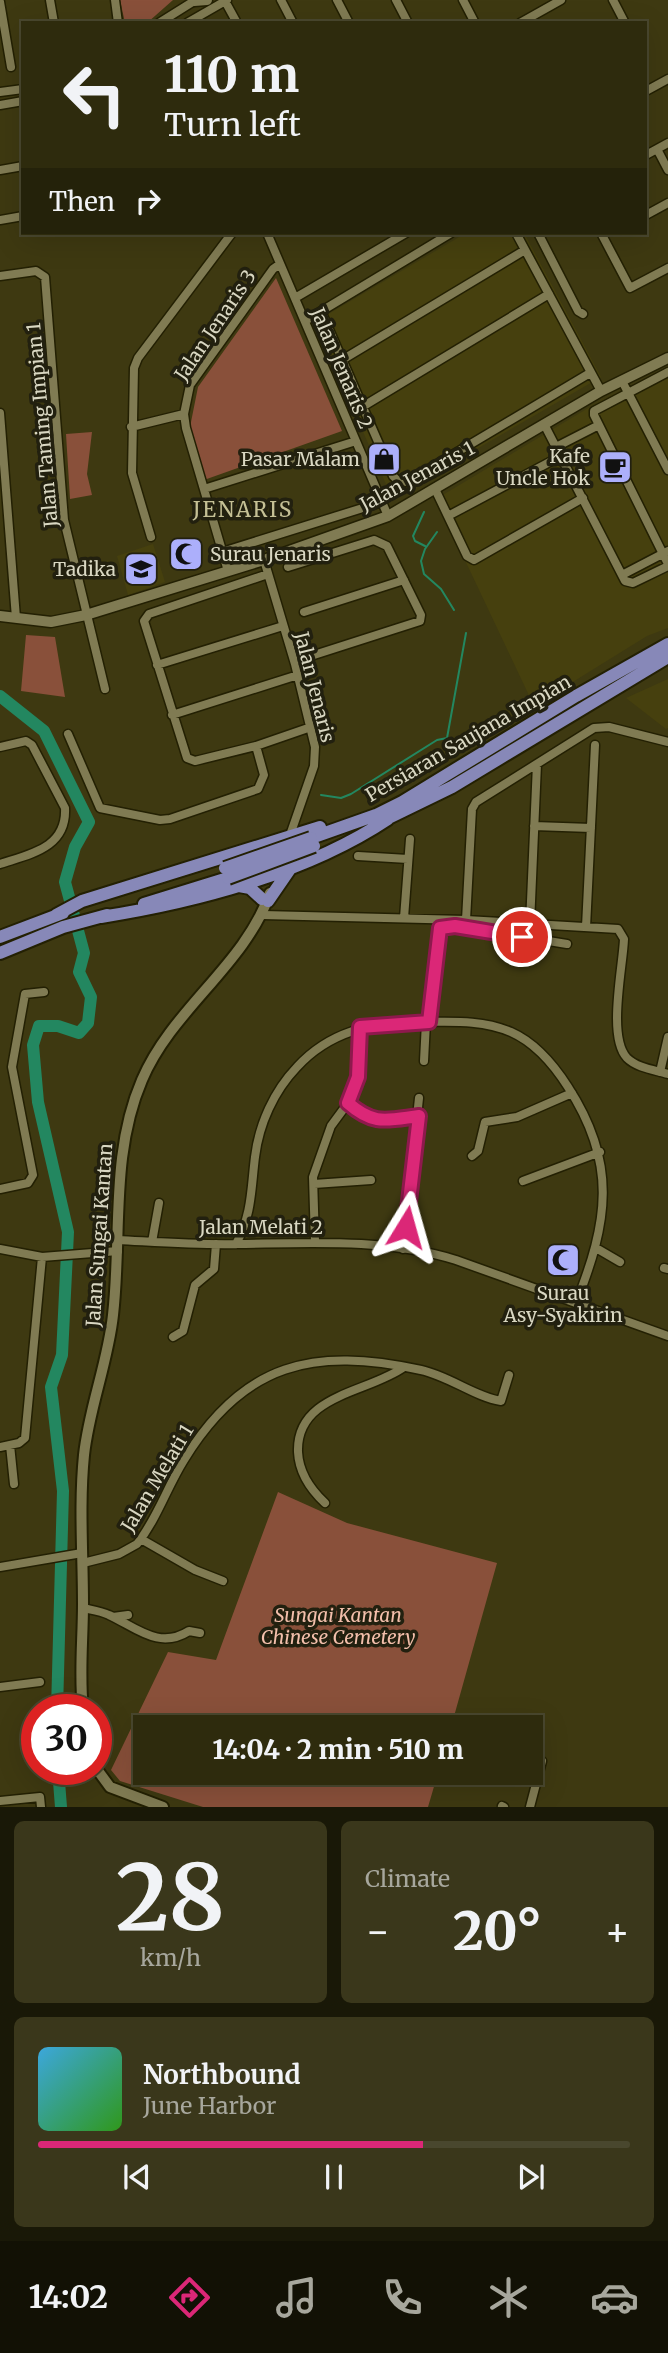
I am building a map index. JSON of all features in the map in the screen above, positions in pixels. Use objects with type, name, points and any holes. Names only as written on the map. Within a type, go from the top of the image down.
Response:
[{"type":"highway","name":"Persiaran Saujana Impian","points":[[0,953],[63,927],[96,919],[226,873],[309,839],[376,816],[668,644]]},
{"type":"highway","name":"Persiaran Saujana Impian","points":[[309,839],[388,819],[452,787],[668,657]]},
{"type":"highway","points":[[96,919],[171,906],[239,886],[292,866],[388,819]]},
{"type":"highway","points":[[293,820],[296,828],[309,839]]},
{"type":"highway","points":[[0,937],[83,903],[285,839],[309,839]]},
{"type":"highway","points":[[239,886],[250,888],[265,900],[292,866]]},
{"type":"highway","name":"Persiaran Saujana Impian","points":[[83,903],[226,873]]},
{"type":"main road","name":"Jalan Sungai Kantan","points":[[254,927],[285,839]]},
{"type":"main road","name":"Jalan Sungai Kantan","points":[[81,1694],[81,1502],[84,1453],[113,1318],[121,1152],[128,1118],[144,1074],[158,1050],[254,927],[262,915],[265,900]]},
{"type":"main road","points":[[109,1785],[143,1804],[163,1807]]},
{"type":"street","points":[[50,0],[54,21]]},
{"type":"street","points":[[114,0],[118,21]]},
{"type":"street","points":[[172,19],[194,1],[207,0]]},
{"type":"street","points":[[190,21],[226,0],[236,21]]},
{"type":"street","points":[[281,0],[292,21]]},
{"type":"street","points":[[337,0],[348,21]]},
{"type":"street","points":[[396,0],[407,21]]},
{"type":"street","points":[[463,0],[474,21]]},
{"type":"street","points":[[524,21],[561,0]]},
{"type":"street","points":[[613,0],[624,21]]},
{"type":"street","points":[[0,2],[11,67]]},
{"type":"street","points":[[647,90],[668,79]]},
{"type":"street","points":[[0,92],[21,89]]},
{"type":"street","points":[[0,105],[21,102]]},
{"type":"street","points":[[647,154],[668,143]]},
{"type":"street","points":[[657,149],[668,170]]},
{"type":"street","points":[[0,170],[21,166]]},
{"type":"street","points":[[647,214],[668,203]]},
{"type":"street","points":[[0,219],[21,216]]},
{"type":"street","points":[[151,537],[132,473],[134,368],[138,358],[230,235]]},
{"type":"street","name":"Jalan Jenaris 2","points":[[268,235],[388,516]]},
{"type":"street","points":[[295,298],[403,235]]},
{"type":"street","points":[[305,321],[448,235]]},
{"type":"street","points":[[517,235],[601,391]]},
{"type":"street","points":[[539,235],[578,311],[583,314]]},
{"type":"street","points":[[605,235],[629,288],[668,268]]},
{"type":"street","points":[[342,360],[525,250]]},
{"type":"street","name":"Jalan Jenaris 3","points":[[184,414],[190,385],[273,269],[280,264]]},
{"type":"street","name":"Jalan Taming Impian 1","points":[[0,276],[36,271],[45,277],[64,520],[105,689]]},
{"type":"street","points":[[362,407],[549,294]]},
{"type":"street","points":[[321,311],[393,476],[401,482],[407,482],[590,373]]},
{"type":"street","name":"Jalan Jenaris 1","points":[[0,616],[51,622],[86,615],[264,560],[388,516],[601,391],[668,358]]},
{"type":"street","points":[[544,424],[624,578],[633,583],[668,565],[665,552],[597,426],[594,411],[668,373]]},
{"type":"street","points":[[622,381],[668,470]]},
{"type":"street","points":[[0,413],[16,618]]},
{"type":"street","points":[[131,427],[184,414],[228,571]]},
{"type":"street","points":[[556,447],[597,426]]},
{"type":"street","points":[[204,489],[356,440]]},
{"type":"street","points":[[448,516],[561,456]]},
{"type":"street","points":[[435,489],[467,556],[474,560],[583,498]]},
{"type":"street","points":[[222,552],[382,502]]},
{"type":"street","points":[[288,567],[374,540],[381,541],[387,545],[421,615],[419,621],[314,655]]},
{"type":"street","points":[[316,542],[321,556]]},
{"type":"street","points":[[624,578],[665,552]]},
{"type":"street","name":"Jalan Jenaris","points":[[264,560],[298,675],[315,747],[314,766],[285,839]]},
{"type":"street","points":[[268,574],[145,617],[157,665],[187,758],[195,761],[256,746],[311,727]]},
{"type":"street","points":[[304,612],[404,580]]},
{"type":"street","points":[[157,665],[283,626]]},
{"type":"street","points":[[172,715],[298,675]]},
{"type":"street","points":[[466,920],[472,809],[477,800],[599,727],[668,742]]},
{"type":"street","points":[[68,734],[100,808],[160,820],[258,789],[264,775],[256,746]]},
{"type":"street","points":[[0,747],[26,741],[32,745],[65,808],[66,815],[59,836],[50,847],[0,864]]},
{"type":"street","points":[[586,927],[595,746]]},
{"type":"street","points":[[530,924],[537,764]]},
{"type":"street","points":[[534,826],[591,828]]},
{"type":"street","points":[[404,918],[410,839]]},
{"type":"street","points":[[358,856],[408,859]]},
{"type":"street","points":[[262,915],[466,920],[618,929],[623,934],[618,1022],[621,1048],[633,1062],[664,1073],[668,1037]]},
{"type":"street","points":[[424,1061],[440,928],[455,926],[567,944]]},
{"type":"street","points":[[0,1189],[28,1183],[33,1175],[12,1067],[25,994],[44,992]]},
{"type":"street","points":[[236,1244],[250,1212],[255,1157],[270,1105],[284,1082],[310,1053],[360,1027],[477,1022],[512,1032],[539,1050],[572,1093],[588,1121],[600,1152],[604,1196],[596,1248],[576,1303]]},
{"type":"street","points":[[314,1241],[314,1184],[331,1126],[348,1103],[358,1077],[360,1027]]},
{"type":"street","points":[[472,1156],[478,1151],[485,1122],[517,1117],[572,1093]]},
{"type":"street","points":[[403,1248],[419,1098]]},
{"type":"street","points":[[348,1103],[362,1115],[374,1120],[419,1116]]},
{"type":"street","points":[[523,1181],[600,1152]]},
{"type":"street","points":[[314,1184],[371,1180]]},
{"type":"street","points":[[152,1242],[159,1203]]},
{"type":"street","name":"Jalan Melati 2","points":[[0,1249],[42,1257],[60,1257],[118,1245],[152,1242],[236,1244],[314,1241],[403,1248],[456,1259],[668,1336]]},
{"type":"street","points":[[173,1337],[183,1331],[196,1282],[213,1271],[216,1244]]},
{"type":"street","points":[[596,1248],[620,1262]]},
{"type":"street","points":[[0,1447],[24,1438],[42,1257]]},
{"type":"street","name":"Jalan Melati 1","points":[[0,1567],[49,1558],[82,1558],[128,1550],[141,1538],[200,1436],[219,1412],[244,1391],[268,1376],[322,1361],[351,1358],[448,1378],[501,1401],[509,1376]]},
{"type":"street","points":[[325,1503],[300,1470],[298,1443],[306,1420],[326,1403],[383,1380],[404,1367]]},
{"type":"street","points":[[10,1445],[14,1484]]},
{"type":"street","points":[[141,1538],[195,1570],[223,1581]]},
{"type":"street","points":[[83,1608],[113,1617],[143,1635],[166,1640],[178,1639],[189,1631],[200,1633]]},
{"type":"street","points":[[113,1617],[128,1615]]},
{"type":"street","points":[[0,1686],[40,1682]]},
{"type":"street","points":[[530,1807],[536,1785]]},
{"type":"street","points":[[0,1801],[40,1797],[41,1807]]},
{"type":"shaded area","points":[[463,235],[525,235],[601,377],[392,498],[315,322]]},
{"type":"shaded area","points":[[668,368],[668,628],[647,636],[534,706],[436,499],[600,401]]},
{"type":"shaded area","name":"Tadika","points":[[153,544],[165,582],[128,595],[117,556]]},
{"type":"shaded area","points":[[668,679],[668,728],[666,729],[626,698]]},
{"type":"green space","points":[[120,0],[173,0],[149,21],[125,21]]},
{"type":"green space","points":[[276,278],[342,431],[204,480],[190,427],[198,387]]},
{"type":"green space","points":[[92,432],[87,474],[92,495],[70,499],[66,434]]},
{"type":"green space","points":[[26,635],[55,637],[65,697],[21,691]]},
{"type":"green space","name":"Sungai Kantan Chinese Cemetery","points":[[278,1492],[347,1523],[497,1563],[454,1715],[138,1715],[168,1652],[216,1660]]},
{"type":"green space","name":"Sungai Kantan Chinese Cemetery","points":[[133,1724],[133,1785],[434,1785],[428,1807],[203,1807],[120,1781],[112,1768]]},
{"type":"waterway","points":[[424,512],[413,536],[415,541],[425,546]]},
{"type":"waterway","points":[[437,532],[425,549],[421,561],[424,574],[441,589],[454,610]]},
{"type":"waterway","points":[[321,795],[341,798],[351,794],[437,740],[447,738],[466,633]]},
{"type":"waterway","points":[[0,696],[44,731],[89,822],[75,847],[65,882],[84,953],[79,972],[91,997],[88,1023],[79,1033],[58,1026],[39,1026],[33,1045],[38,1102],[68,1232],[62,1355],[51,1387],[63,1491],[57,1694]]},
{"type":"waterway","points":[[59,1785],[61,1807]]},
{"type":"place","name":"Pasar Malam","points":[[384,459]]},
{"type":"place","name":"Kafe Uncle Hok","points":[[615,467]]},
{"type":"place","name":"Surau Jenaris","points":[[186,554]]},
{"type":"place","name":"Tadika","points":[[141,569]]},
{"type":"place","name":"Surau Asy-Syakirin","points":[[563,1260]]},
{"type":"district","name":"JENARIS","points":[[243,510]]},
{"type":"route","points":[[406,1227],[419,1116],[374,1120],[362,1115],[348,1103],[358,1077],[362,1045],[360,1027],[395,1022],[429,1022],[440,928],[455,926],[522,937]]}]
